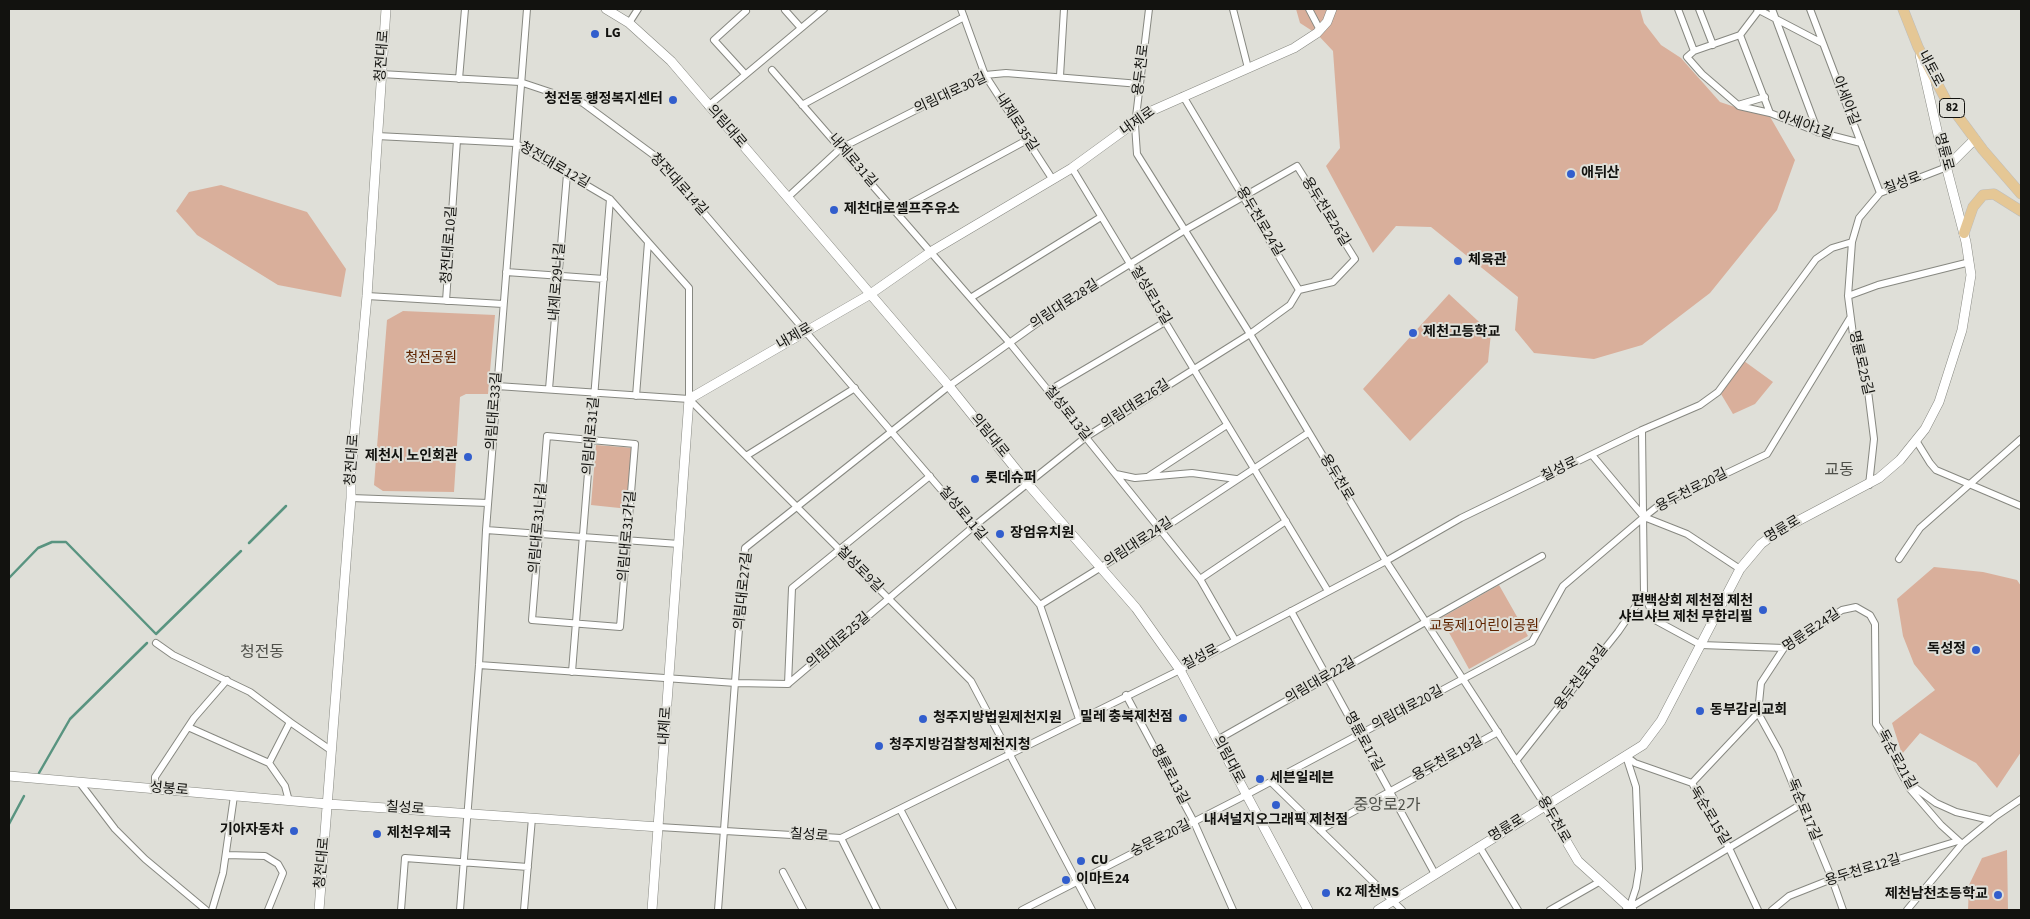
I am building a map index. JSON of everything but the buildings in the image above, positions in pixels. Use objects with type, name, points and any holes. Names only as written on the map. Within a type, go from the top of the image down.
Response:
[{"type":"main road","name":"내토로","points":[[1903,9],[1918,48],[1946,100],[1975,139],[2021,194]]},
{"type":"main road","points":[[1964,233],[1973,207],[1983,194],[1994,194],[2021,211]]},
{"type":"street","name":"청전대로","points":[[319,910],[351,498],[351,472],[367,296],[386,9]]},
{"type":"street","name":"의림대로33길","points":[[460,910],[479,665],[488,503],[527,9]]},
{"type":"street","name":"의림대로","points":[[606,9],[629,23],[671,61],[869,295],[949,386],[1027,484],[1102,567],[1136,608],[1180,670],[1306,908]]},
{"type":"street","points":[[629,23],[638,9]]},
{"type":"street","points":[[708,106],[824,9]]},
{"type":"street","name":"내제로35길","points":[[960,9],[985,76],[1053,180]]},
{"type":"street","points":[[1060,76],[1064,9]]},
{"type":"street","name":"용두천로","points":[[1149,9],[1135,124],[1137,154],[1250,334],[1386,561],[1545,805],[1578,862],[1629,910]]},
{"type":"street","points":[[1233,9],[1248,68]]},
{"type":"street","points":[[1309,9],[1320,30]]},
{"type":"street","name":"내제로","points":[[652,910],[689,399],[869,295],[932,251],[1072,168],[1150,112],[1294,48],[1320,30],[1327,22],[1332,9]]},
{"type":"street","points":[[1678,9],[1694,51]]},
{"type":"street","points":[[1699,9],[1713,45]]},
{"type":"street","points":[[1772,9],[1818,132]]},
{"type":"street","name":"아세아길","points":[[1810,9],[1880,193]]},
{"type":"street","points":[[745,74],[714,40],[746,10]]},
{"type":"street","points":[[785,10],[801,28]]},
{"type":"street","points":[[1770,113],[1738,105],[1686,57],[1694,51],[1740,35],[1758,10],[1822,42]]},
{"type":"street","points":[[459,78],[465,12]]},
{"type":"street","points":[[802,105],[964,17]]},
{"type":"street","points":[[1740,35],[1765,97]]},
{"type":"street","name":"명륜로","points":[[1378,910],[1643,745],[1661,721],[1740,568],[1760,544],[1777,532],[1869,484],[1900,460],[1916,442],[1939,402],[1962,330],[1969,291],[1970,262],[1918,48]]},
{"type":"street","name":"내제로31길","points":[[772,70],[932,251]]},
{"type":"street","name":"의림대로30길","points":[[788,197],[841,148],[985,76],[1006,73],[1140,84]]},
{"type":"street","name":"청전대로14길","points":[[381,74],[520,82],[582,104],[654,156],[806,330]]},
{"type":"street","name":"용두천로24길","points":[[1184,96],[1299,290]]},
{"type":"street","name":"아세아1길","points":[[1738,105],[1765,97],[1770,113],[1818,132],[1861,143]]},
{"type":"street","name":"청전대로12길","points":[[377,136],[516,143],[610,199],[689,288],[689,399]]},
{"type":"street","points":[[1947,167],[1975,139]]},
{"type":"street","name":"청전대로10길","points":[[367,296],[446,301],[457,140]]},
{"type":"street","points":[[896,211],[1027,140]]},
{"type":"street","name":"용두천로26길","points":[[1185,230],[1297,166],[1355,259],[1333,282],[1299,290]]},
{"type":"street","name":"칠성로","points":[[328,804],[840,838],[1126,695],[1180,670],[1386,561],[1461,518],[1642,430],[1700,405],[1718,392],[1816,259],[1832,248],[1852,242],[1859,218],[1880,193],[1947,167]]},
{"type":"street","name":"칠성로15길","points":[[1072,168],[1328,591]]},
{"type":"street","name":"내제로29나길","points":[[548,389],[567,174]]},
{"type":"street","name":"의림대로31길","points":[[572,672],[596,393],[610,199]]},
{"type":"street","points":[[972,298],[1102,217]]},
{"type":"street","name":"의림대로28길","points":[[949,386],[1057,309],[1185,230]]},
{"type":"street","points":[[636,396],[648,242]]},
{"type":"street","name":"명륜로25길","points":[[1852,242],[1848,296],[1850,318],[1868,391],[1874,439],[1869,484]]},
{"type":"street","name":"칠성로13길","points":[[932,251],[1009,342],[1200,579],[1235,640]]},
{"type":"street","points":[[1848,296],[1878,285],[1970,262]]},
{"type":"street","points":[[506,272],[604,279]]},
{"type":"street","points":[[1250,334],[1290,305],[1299,290]]},
{"type":"street","points":[[446,301],[503,304]]},
{"type":"street","name":"용두천로20길","points":[[1463,679],[1532,642],[1563,586],[1658,506],[1767,454],[1850,318]]},
{"type":"street","points":[[1048,391],[1165,322]]},
{"type":"street","name":"칠성로11길","points":[[806,330],[1040,605],[1079,719]]},
{"type":"street","name":"의림대로26길","points":[[1027,484],[1086,437],[1250,334]]},
{"type":"street","points":[[497,386],[689,399]]},
{"type":"street","name":"의림대로27길","points":[[718,910],[745,548],[949,386]]},
{"type":"street","points":[[746,456],[855,388]]},
{"type":"street","name":"칠성로9길","points":[[689,399],[971,681],[1092,910]]},
{"type":"street","points":[[1148,477],[1228,425]]},
{"type":"street","points":[[1642,430],[1644,594],[1655,620],[1701,644],[1784,648]]},
{"type":"street","name":"의림대로24길","points":[[1040,605],[1161,530],[1236,478],[1308,433]]},
{"type":"street","name":"의림대로31나길","points":[[576,623],[532,620],[539,534],[547,436],[591,439]]},
{"type":"street","name":"의림대로31가길","points":[[576,623],[620,628],[628,540],[635,444],[591,439]]},
{"type":"street","points":[[1899,559],[1917,532],[2021,439]]},
{"type":"street","points":[[1916,442],[1936,470],[2021,506]]},
{"type":"street","points":[[1592,455],[1644,517],[1687,534],[1740,568]]},
{"type":"street","points":[[1116,474],[1135,478],[1192,473],[1236,478]]},
{"type":"street","points":[[479,665],[736,683],[788,684],[792,588],[930,476]]},
{"type":"street","name":"의림대로25길","points":[[788,684],[973,527],[1027,484]]},
{"type":"street","points":[[351,498],[488,503]]},
{"type":"street","points":[[1200,579],[1286,521]]},
{"type":"street","points":[[486,530],[679,544]]},
{"type":"street","name":"의림대로22길","points":[[1217,740],[1542,556]]},
{"type":"street","name":"용두천로18길","points":[[1516,761],[1618,632],[1644,594]]},
{"type":"street","name":"명륜로24길","points":[[1758,713],[1761,683],[1784,648],[1842,610],[1856,606]]},
{"type":"street","name":"독순로21길","points":[[1856,606],[1870,615],[1874,624],[1876,724],[1892,750],[1905,782],[1941,825],[1960,842]]},
{"type":"street","name":"명륜로17길","points":[[1291,611],[1435,874]]},
{"type":"street","points":[[156,643],[173,655],[250,692],[332,751]]},
{"type":"street","name":"의림대로20길","points":[[1246,795],[1463,679]]},
{"type":"street","points":[[154,789],[156,777],[194,718],[227,680]]},
{"type":"street","name":"명륜로13길","points":[[1126,695],[1194,822],[1233,910]]},
{"type":"street","points":[[1692,783],[1758,713]]},
{"type":"street","name":"독순로17길","points":[[1758,713],[1779,751],[1832,879],[1842,910]]},
{"type":"street","points":[[269,763],[290,722]]},
{"type":"street","points":[[188,727],[269,763],[285,786],[289,800]]},
{"type":"street","name":"용두천로19길","points":[[1320,830],[1498,732]]},
{"type":"street","points":[[1626,756],[1636,787],[1639,868],[1636,888],[1629,910]]},
{"type":"street","name":"독순로15길","points":[[1626,756],[1635,763],[1692,783],[1729,848],[1758,910]]},
{"type":"street","name":"성봉로","points":[[9,776],[328,804]]},
{"type":"street","points":[[1270,782],[1402,910]]},
{"type":"street","points":[[1905,782],[1915,786],[1936,803],[1956,812],[1990,820]]},
{"type":"street","points":[[80,783],[115,829],[145,859],[206,910]]},
{"type":"street","name":"숭문로20길","points":[[1022,910],[1246,795]]},
{"type":"street","points":[[212,910],[223,873],[234,796]]},
{"type":"street","points":[[1907,910],[1960,842],[2021,799]]},
{"type":"street","points":[[1629,910],[1800,805]]},
{"type":"street","points":[[900,809],[953,910]]},
{"type":"street","points":[[524,910],[532,818]]},
{"type":"street","points":[[840,838],[877,910]]},
{"type":"street","name":"용두천로12길","points":[[1772,910],[1789,896],[1832,879],[1960,842]]},
{"type":"street","points":[[1479,846],[1518,910]]},
{"type":"street","points":[[226,855],[265,856],[278,864],[283,873],[268,910]]},
{"type":"street","points":[[401,910],[405,858],[528,867]]},
{"type":"street","points":[[782,872],[803,910]]},
{"type":"street","points":[[1550,910],[1599,882]]},
{"type":"street","points":[[1306,908],[1317,910]]},
{"type":"green space","points":[[1296,9],[1640,9],[1644,23],[1661,45],[1681,58],[1720,102],[1769,115],[1795,160],[1777,210],[1710,293],[1642,345],[1594,359],[1534,353],[1515,330],[1518,297],[1431,227],[1396,226],[1373,253],[1326,166],[1340,148],[1333,51],[1317,34],[1300,23]]},
{"type":"green space","points":[[221,185],[307,212],[346,269],[341,297],[278,285],[197,235],[176,211],[189,192]]},
{"type":"green space","points":[[1449,294],[1491,333],[1488,362],[1410,441],[1363,389]]},
{"type":"green space","name":"청전공원","points":[[403,311],[495,315],[488,394],[466,394],[460,397],[454,492],[383,491],[374,485],[387,320]]},
{"type":"green space","points":[[1744,361],[1773,382],[1755,404],[1733,414],[1721,394]]},
{"type":"green space","points":[[596,445],[634,448],[629,509],[591,505]]},
{"type":"green space","points":[[1934,567],[1983,572],[2017,580],[2021,586],[2021,752],[1997,788],[1976,763],[1920,733],[1902,754],[1892,723],[1935,690],[1914,664],[1903,636],[1897,599]]},
{"type":"green space","name":"교동제1어린이공원","points":[[1499,585],[1528,636],[1469,669],[1441,618]]},
{"type":"green space","points":[[2007,850],[2008,910],[1968,910],[1969,885],[1982,858]]},
{"type":"waterway","points":[[249,543],[286,506]]},
{"type":"waterway","points":[[9,578],[38,548],[52,542],[66,542],[156,634]]},
{"type":"waterway","points":[[156,634],[241,551]]},
{"type":"waterway","points":[[39,773],[70,719],[147,643]]},
{"type":"waterway","points":[[9,824],[24,796]]},
{"type":"place","name":"LG","points":[[595,34]]},
{"type":"place","name":"청전동 행정복지센터","points":[[673,100]]},
{"type":"place","name":"애뒤산","points":[[1571,174]]},
{"type":"place","name":"제천대로셀프주유소","points":[[834,210]]},
{"type":"place","name":"체육관","points":[[1458,261]]},
{"type":"place","name":"제천고등학교","points":[[1413,333]]},
{"type":"place","name":"제천시 노인회관","points":[[468,457]]},
{"type":"place","name":"롯데슈퍼","points":[[975,479]]},
{"type":"place","name":"장엄유치원","points":[[1000,534]]},
{"type":"place","name":"편백상회 제천점 제천 샤브샤브 제천 무한리필","points":[[1763,610]]},
{"type":"place","name":"독성정","points":[[1976,650]]},
{"type":"place","name":"동부감리교회","points":[[1700,711]]},
{"type":"place","name":"밀레 충북제천점","points":[[1183,718]]},
{"type":"place","name":"청주지방법원제천지원","points":[[923,719]]},
{"type":"place","name":"청주지방검찰청제천지청","points":[[879,746]]},
{"type":"place","name":"세븐일레븐","points":[[1260,779]]},
{"type":"place","name":"내셔널지오그래픽 제천점","points":[[1276,805]]},
{"type":"place","name":"기아자동차","points":[[294,831]]},
{"type":"place","name":"제천우체국","points":[[377,834]]},
{"type":"place","name":"CU","points":[[1081,861]]},
{"type":"place","name":"이마트24","points":[[1066,880]]},
{"type":"place","name":"K2 제천MS","points":[[1326,893]]},
{"type":"place","name":"제천남천초등학교","points":[[1998,895]]},
{"type":"district","name":"교동","points":[[1839,471]]},
{"type":"district","name":"청전동","points":[[262,653]]},
{"type":"district","name":"중앙로2가","points":[[1387,806]]}]
